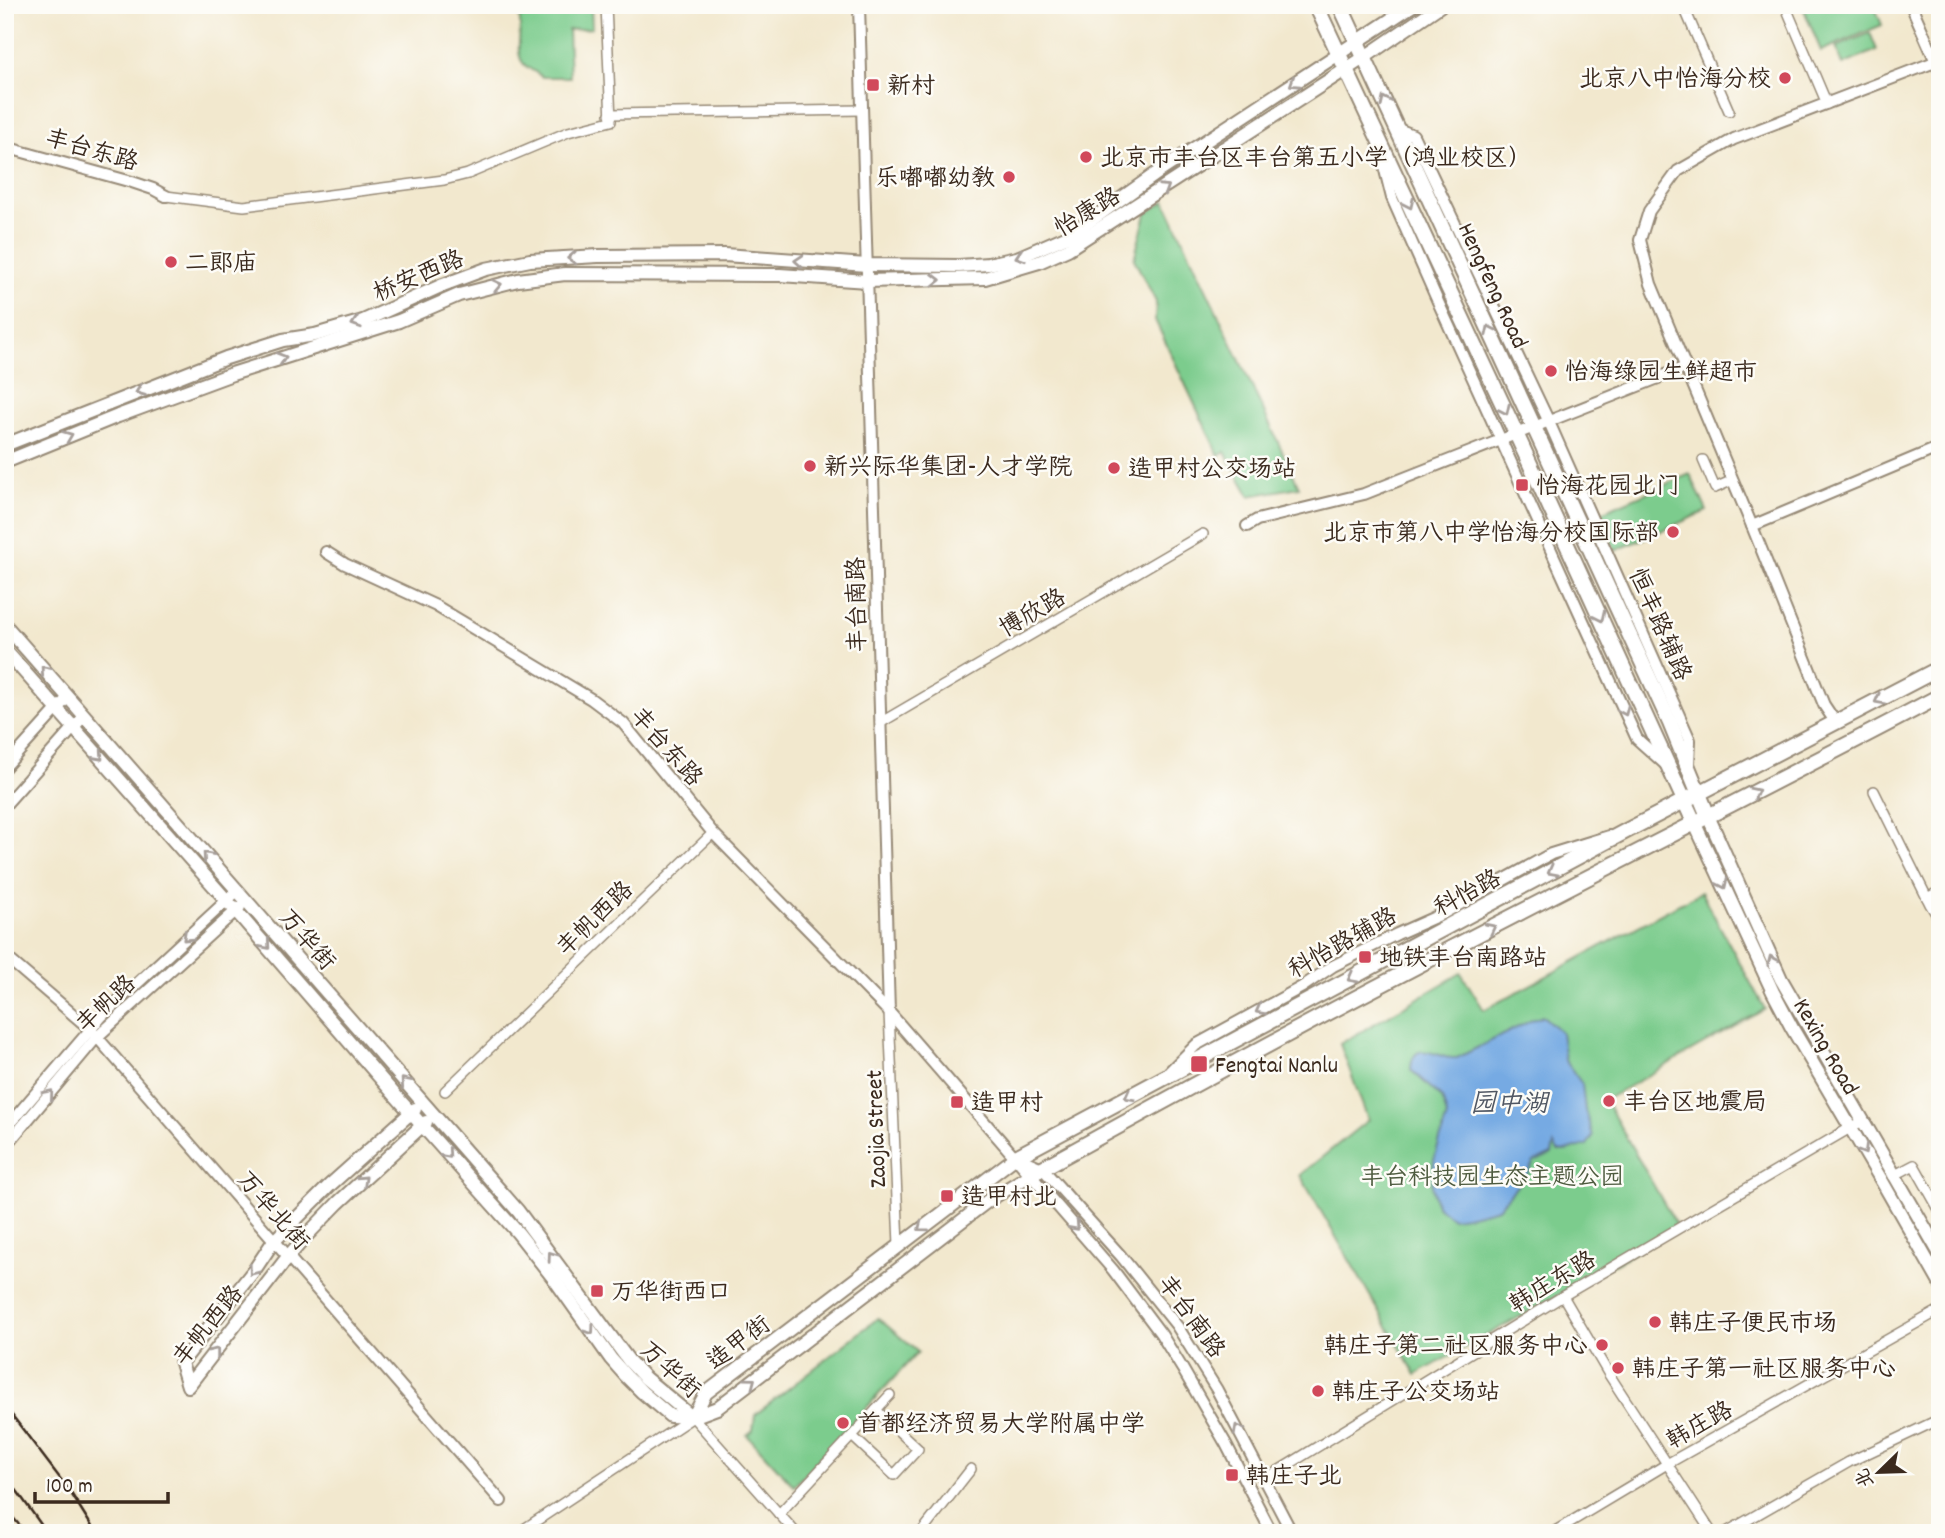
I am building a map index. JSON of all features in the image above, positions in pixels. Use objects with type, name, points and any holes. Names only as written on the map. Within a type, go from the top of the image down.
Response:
[{"type":"main road","name":"Hengfeng Road","points":[[1316,5],[1694,822]]},
{"type":"main road","name":"Hengfeng Road","points":[[1340,5],[1535,427],[1708,816]]},
{"type":"main road","name":"怡康路","points":[[867,265],[988,264],[1017,258],[1070,235],[1160,171],[1413,5]]},
{"type":"main road","name":"怡康路","points":[[867,281],[985,278],[1039,262],[1068,249],[1441,5]]},
{"type":"main road","name":"桥安西路","points":[[5,445],[226,359],[283,340],[315,335],[363,321],[486,269],[530,260],[611,256],[724,255],[867,265]]},
{"type":"main road","name":"桥安西路","points":[[5,461],[232,374],[399,321],[459,295],[518,280],[565,274],[780,275],[867,281]]},
{"type":"main road","name":"万华街","points":[[5,625],[434,1114],[537,1236],[629,1361],[645,1378],[693,1417]]},
{"type":"main road","name":"万华街","points":[[5,650],[227,900],[536,1256],[626,1376],[670,1416],[693,1417]]},
{"type":"main road","name":"科怡路","points":[[1016,1157],[1628,830],[1940,668]]},
{"type":"main road","name":"科怡路","points":[[1036,1171],[1363,994],[1940,695]]},
{"type":"main road","name":"Kexing Road","points":[[1708,816],[1781,979],[1940,1283]]},
{"type":"main road","name":"Kexing Road","points":[[1694,822],[1792,1028],[1893,1176],[1940,1254]]},
{"type":"main road","name":"丰帆西路","points":[[423,1102],[330,1185],[274,1242],[181,1363],[188,1386],[287,1258],[338,1203],[434,1114]]},
{"type":"main road","name":"造甲街","points":[[693,1417],[705,1393],[1016,1157]]},
{"type":"main road","name":"造甲街","points":[[693,1417],[716,1408],[989,1200],[1036,1171]]},
{"type":"street","points":[[606,5],[610,117]]},
{"type":"street","name":"丰台南路","points":[[859,5],[889,1012],[1016,1157],[1036,1171],[1121,1256],[1181,1332],[1217,1390],[1292,1533]]},
{"type":"street","points":[[1683,5],[1729,111]]},
{"type":"street","points":[[1786,5],[1827,104]]},
{"type":"street","points":[[1836,723],[1824,705],[1651,284],[1640,240],[1649,211],[1678,171],[1734,139],[1938,64],[1911,5]]},
{"type":"street","points":[[166,196],[244,206],[444,180],[468,174],[610,117],[862,110]]},
{"type":"street","name":"恒丰路辅路","points":[[1398,129],[1413,135],[1549,422],[1689,740],[1688,766]]},
{"type":"street","points":[[1375,131],[1392,198],[1637,739],[1668,767]]},
{"type":"street","name":"丰台东路","points":[[5,147],[132,181],[166,196]]},
{"type":"street","points":[[1247,526],[1257,520],[1364,494],[1686,367]]},
{"type":"street","points":[[1752,526],[1940,447]]},
{"type":"street","points":[[1703,460],[1714,488],[1733,480]]},
{"type":"street","name":"博欣路","points":[[880,723],[1203,534]]},
{"type":"street","name":"丰台东路","points":[[326,552],[345,564],[436,606],[608,711],[623,723],[713,833],[889,1012]]},
{"type":"street","points":[[5,767],[68,697]]},
{"type":"street","points":[[5,806],[84,716]]},
{"type":"street","points":[[1874,791],[1940,920]]},
{"type":"street","name":"丰帆西路","points":[[445,1091],[713,833]]},
{"type":"street","name":"丰帆路","points":[[5,1129],[93,1033],[237,891]]},
{"type":"street","points":[[1927,898],[1940,891]]},
{"type":"street","name":"丰帆路","points":[[5,1147],[93,1033],[247,901]]},
{"type":"street","name":"万华北街","points":[[5,956],[93,1033],[501,1501]]},
{"type":"street","name":"Zaojia Street","points":[[889,1012],[899,1245]]},
{"type":"street","name":"韩庄东路","points":[[1265,1479],[1563,1296],[1856,1125]]},
{"type":"street","points":[[1893,1176],[1914,1165],[1940,1211]]},
{"type":"street","name":"丰台南路","points":[[1036,1171],[1161,1334],[1203,1403],[1272,1533]]},
{"type":"street","points":[[1563,1296],[1608,1373],[1712,1533]]},
{"type":"street","name":"韩庄路","points":[[1552,1533],[1667,1464],[1940,1310]]},
{"type":"street","points":[[779,1514],[890,1395]]},
{"type":"street","points":[[852,1436],[894,1475],[918,1449],[876,1410]]},
{"type":"street","points":[[519,1533],[693,1417],[796,1533]]},
{"type":"street","points":[[1726,1533],[1849,1462],[1940,1419]]},
{"type":"street","points":[[921,1533],[971,1469]]},
{"type":"green space","points":[[518,5],[591,5],[592,28],[568,30],[570,77],[542,77],[523,63],[519,49]]},
{"type":"green space","points":[[1802,5],[1874,5],[1882,25],[1821,51]]},
{"type":"green space","points":[[1870,33],[1877,50],[1843,65],[1836,47]]},
{"type":"green space","points":[[1165,201],[1299,487],[1250,496],[1225,452],[1219,456],[1155,320],[1156,302],[1134,259],[1146,214]]},
{"type":"green space","points":[[1690,474],[1707,511],[1615,551],[1599,513]]},
{"type":"green space","name":"丰台科技园生态主题公园","points":[[1701,892],[1765,1009],[1605,1100],[1678,1228],[1416,1375],[1300,1175],[1368,1120],[1340,1044],[1461,973],[1484,1010]]},
{"type":"green space","points":[[878,1318],[918,1352],[794,1486],[747,1435],[753,1430],[755,1415]]},
{"type":"water","name":"园中湖","points":[[1543,1016],[1561,1032],[1565,1060],[1582,1084],[1585,1110],[1593,1136],[1587,1145],[1565,1151],[1558,1151],[1554,1145],[1552,1154],[1534,1162],[1525,1177],[1498,1208],[1452,1218],[1436,1205],[1432,1186],[1434,1160],[1447,1116],[1442,1098],[1411,1070],[1414,1056],[1422,1052],[1457,1058]]},
{"type":"railway","points":[[5,1406],[69,1490],[96,1533]]},
{"type":"railway","points":[[5,1474],[47,1533]]},
{"type":"railway","points":[[5,1508],[26,1533]]},
{"type":"place","name":"北京八中怡海分校","points":[[1785,78]]},
{"type":"place","name":"新村","points":[[873,85]]},
{"type":"place","name":"北京市丰台区丰台第五小学（鸿业校区）","points":[[1086,157]]},
{"type":"place","name":"乐嘟嘟幼教","points":[[1009,177]]},
{"type":"place","name":"二郎庙","points":[[171,262]]},
{"type":"place","name":"怡海绿园生鲜超市","points":[[1551,371]]},
{"type":"place","name":"新兴际华集团-人才学院","points":[[810,466]]},
{"type":"place","name":"造甲村公交场站","points":[[1114,468]]},
{"type":"place","name":"怡海花园北门","points":[[1522,485]]},
{"type":"place","name":"北京市第八中学怡海分校国际部","points":[[1673,532]]},
{"type":"place","name":"地铁丰台南路站","points":[[1365,957]]},
{"type":"place","name":"Fengtai Nanlu","points":[[1199,1064]]},
{"type":"place","name":"丰台区地震局","points":[[1609,1101]]},
{"type":"place","name":"造甲村","points":[[957,1102]]},
{"type":"place","name":"造甲村北","points":[[947,1196]]},
{"type":"place","name":"万华街西口","points":[[597,1291]]},
{"type":"place","name":"韩庄子便民市场","points":[[1655,1322]]},
{"type":"place","name":"韩庄子第二社区服务中心","points":[[1602,1345]]},
{"type":"place","name":"韩庄子第一社区服务中心","points":[[1618,1368]]},
{"type":"place","name":"韩庄子公交场站","points":[[1318,1391]]},
{"type":"place","name":"首都经济贸易大学附属中学","points":[[843,1423]]},
{"type":"place","name":"韩庄子北","points":[[1232,1475]]}]
